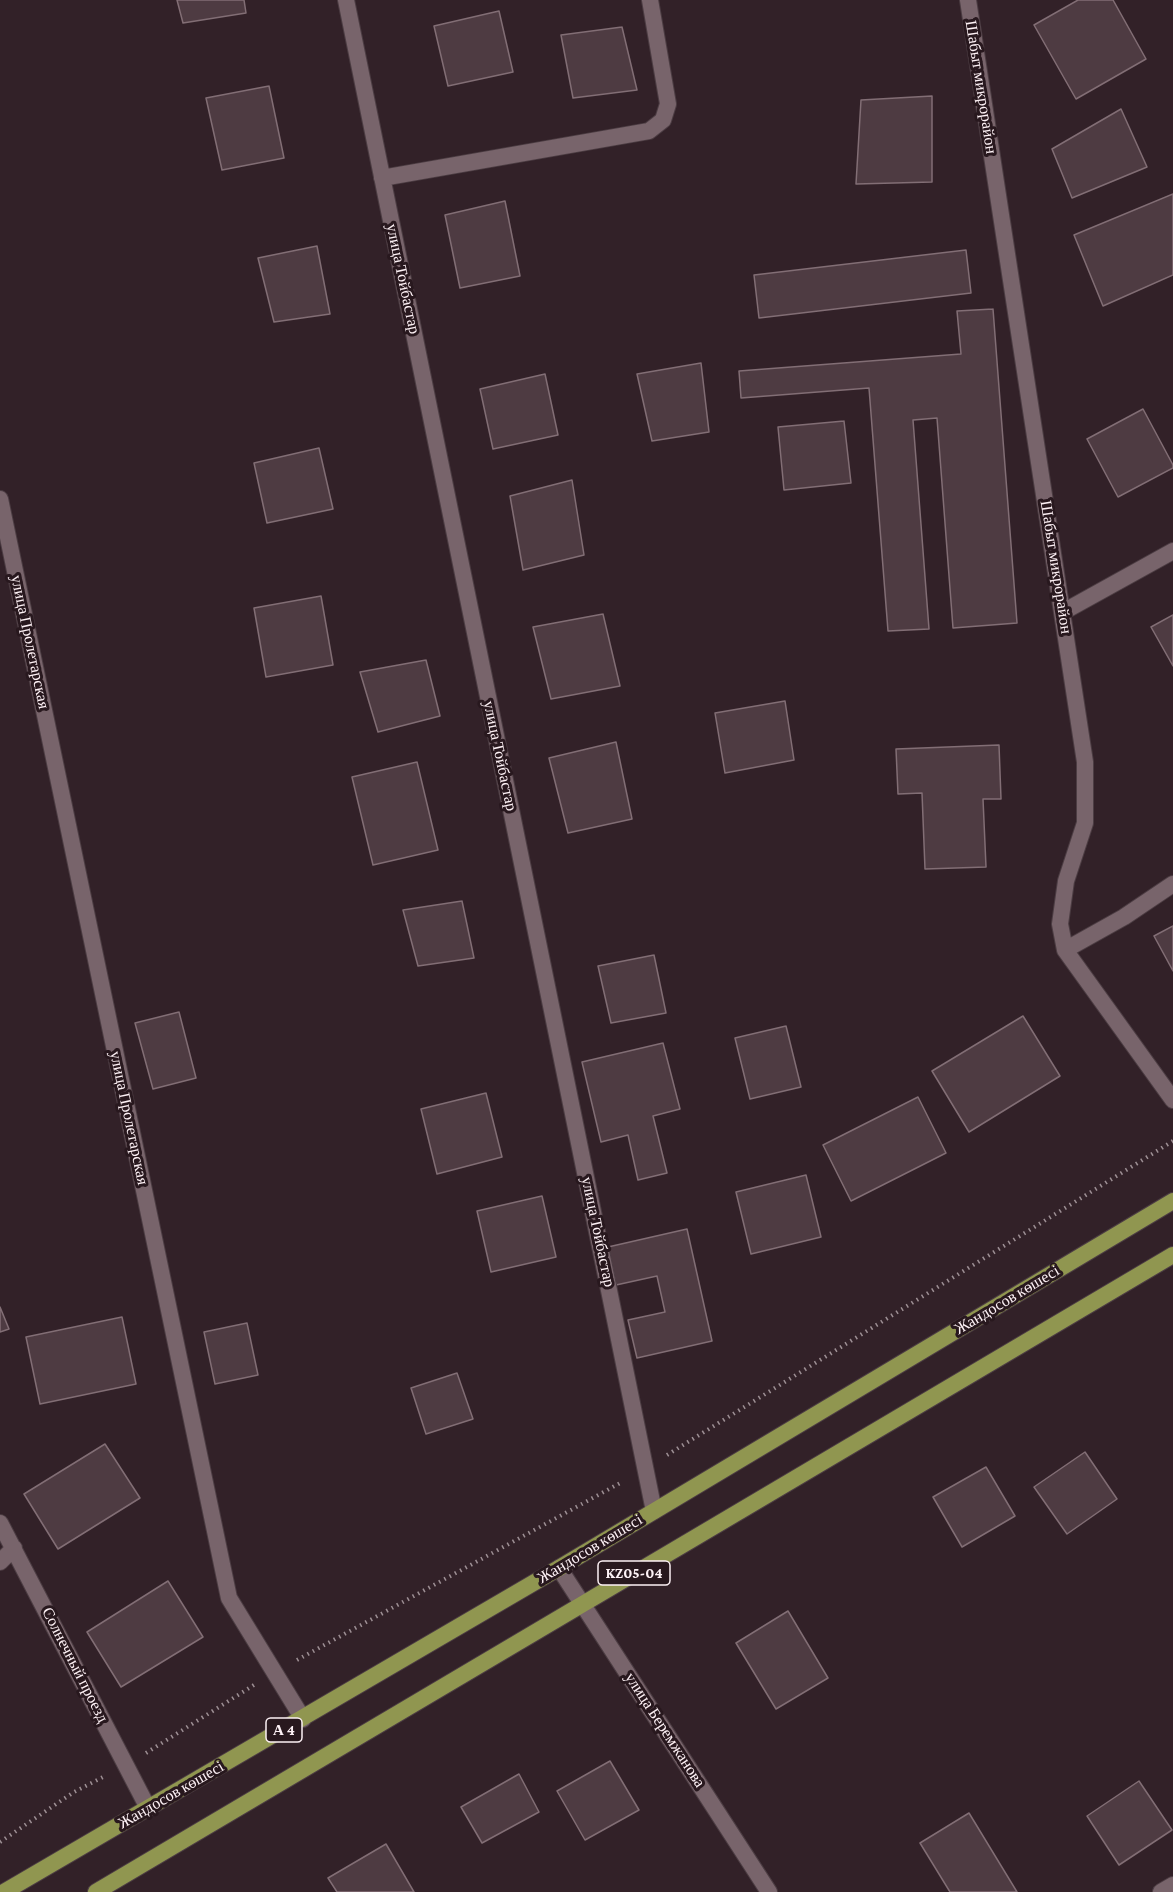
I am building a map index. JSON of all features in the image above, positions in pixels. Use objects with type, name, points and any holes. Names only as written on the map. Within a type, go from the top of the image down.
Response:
[{"type":"main road","name":"Жандосов көшесі","points":[[7,1891],[559,1568],[1173,1201]]},
{"type":"main road","name":"KZ05-04","points":[[96,1892],[1173,1255]]},
{"type":"street","name":"улица Тойбастар","points":[[346,0],[654,1511]]},
{"type":"street","points":[[382,178],[649,131],[663,120],[668,104],[650,0]]},
{"type":"street","name":"Шабыт микрорайон","points":[[968,0],[1085,762],[1085,823],[1066,881],[1060,924],[1065,950],[1173,1100]]},
{"type":"street","name":"улица Пролетарская","points":[[0,499],[229,1598],[303,1719]]},
{"type":"street","points":[[1063,612],[1173,551]]},
{"type":"street","points":[[1065,950],[1124,917],[1173,884]]},
{"type":"street","name":"Солнечный проезд","points":[[0,1523],[148,1808]]},
{"type":"street","points":[[0,1562],[14,1548]]},
{"type":"street","name":"улица Беремжанова","points":[[559,1568],[770,1892]]},
{"type":"street","points":[[1161,1892],[1173,1885]]},
{"type":"path","points":[[0,1842],[74,1792],[126,1765],[274,1672],[646,1468],[1173,1141]]},
{"type":"building","points":[[177,0],[244,0],[246,13],[183,23]]},
{"type":"building","points":[[1078,0],[1113,0],[1146,59],[1076,99],[1034,25]]},
{"type":"building","points":[[499,11],[513,72],[448,86],[434,26]]},
{"type":"building","points":[[622,27],[637,90],[573,98],[561,35]]},
{"type":"building","points":[[269,86],[284,158],[222,170],[206,98]]},
{"type":"building","points":[[932,96],[932,182],[856,184],[861,100]]},
{"type":"building","points":[[1121,109],[1147,167],[1072,198],[1052,149]]},
{"type":"building","points":[[1173,194],[1173,275],[1103,306],[1074,235]]},
{"type":"building","points":[[505,201],[520,276],[460,288],[445,215]]},
{"type":"building","points":[[317,246],[330,314],[274,322],[258,258]]},
{"type":"building","points":[[966,250],[971,293],[759,318],[754,275]]},
{"type":"building","points":[[993,309],[1017,623],[953,628],[937,418],[913,420],[929,629],[888,631],[869,388],[741,398],[739,371],[961,354],[957,311]]},
{"type":"building","points":[[701,363],[709,432],[652,441],[637,374]]},
{"type":"building","points":[[545,374],[558,435],[493,449],[480,389]]},
{"type":"building","points":[[1143,409],[1173,468],[1118,497],[1087,439]]},
{"type":"building","points":[[844,421],[851,483],[784,490],[778,427]]},
{"type":"building","points":[[319,448],[333,509],[267,523],[254,463]]},
{"type":"building","points":[[572,480],[584,555],[523,570],[510,496]]},
{"type":"building","points":[[321,596],[333,665],[266,677],[254,608]]},
{"type":"building","points":[[603,614],[620,686],[551,699],[533,627]]},
{"type":"building","points":[[1173,615],[1173,666],[1151,627]]},
{"type":"building","points":[[426,660],[440,716],[378,732],[360,672]]},
{"type":"building","points":[[785,701],[794,760],[725,773],[715,713]]},
{"type":"building","points":[[616,742],[632,819],[568,833],[549,758]]},
{"type":"building","points":[[999,745],[1001,799],[983,799],[986,867],[925,869],[922,793],[898,794],[896,749]]},
{"type":"building","points":[[417,762],[438,850],[373,865],[352,777]]},
{"type":"building","points":[[462,901],[474,958],[418,966],[403,910]]},
{"type":"building","points":[[1173,926],[1173,971],[1154,936]]},
{"type":"building","points":[[654,955],[666,1013],[611,1023],[598,966]]},
{"type":"building","points":[[179,1012],[196,1078],[153,1089],[135,1023]]},
{"type":"building","points":[[1023,1016],[1060,1076],[969,1132],[932,1071]]},
{"type":"building","points":[[786,1026],[801,1087],[750,1099],[735,1038]]},
{"type":"building","points":[[663,1043],[680,1109],[653,1116],[667,1173],[638,1180],[628,1135],[601,1142],[582,1062]]},
{"type":"building","points":[[486,1093],[502,1157],[437,1174],[421,1109]]},
{"type":"building","points":[[918,1097],[946,1153],[851,1201],[823,1145]]},
{"type":"building","points":[[806,1175],[821,1237],[751,1254],[736,1192]]},
{"type":"building","points":[[542,1196],[556,1257],[491,1272],[477,1211]]},
{"type":"building","points":[[687,1229],[712,1341],[637,1358],[628,1320],[665,1312],[657,1276],[616,1285],[608,1247]]},
{"type":"building","points":[[0,1307],[9,1329],[0,1332]]},
{"type":"building","points":[[122,1317],[136,1384],[40,1404],[26,1337]]},
{"type":"building","points":[[247,1323],[258,1375],[215,1384],[204,1332]]},
{"type":"building","points":[[457,1373],[473,1419],[426,1434],[411,1388]]},
{"type":"building","points":[[105,1444],[140,1498],[58,1549],[24,1494]]},
{"type":"building","points":[[1085,1452],[1117,1499],[1067,1534],[1034,1487]]},
{"type":"building","points":[[986,1467],[1015,1516],[962,1547],[933,1497]]},
{"type":"building","points":[[168,1581],[203,1637],[121,1687],[87,1632]]},
{"type":"building","points":[[788,1611],[828,1678],[776,1709],[736,1643]]},
{"type":"building","points":[[610,1761],[639,1810],[585,1840],[557,1791]]},
{"type":"building","points":[[519,1774],[539,1812],[482,1843],[461,1807]]},
{"type":"building","points":[[1139,1781],[1172,1830],[1119,1865],[1087,1816]]},
{"type":"building","points":[[969,1813],[1017,1892],[950,1892],[920,1843]]},
{"type":"building","points":[[386,1844],[414,1892],[337,1892],[328,1878]]}]
